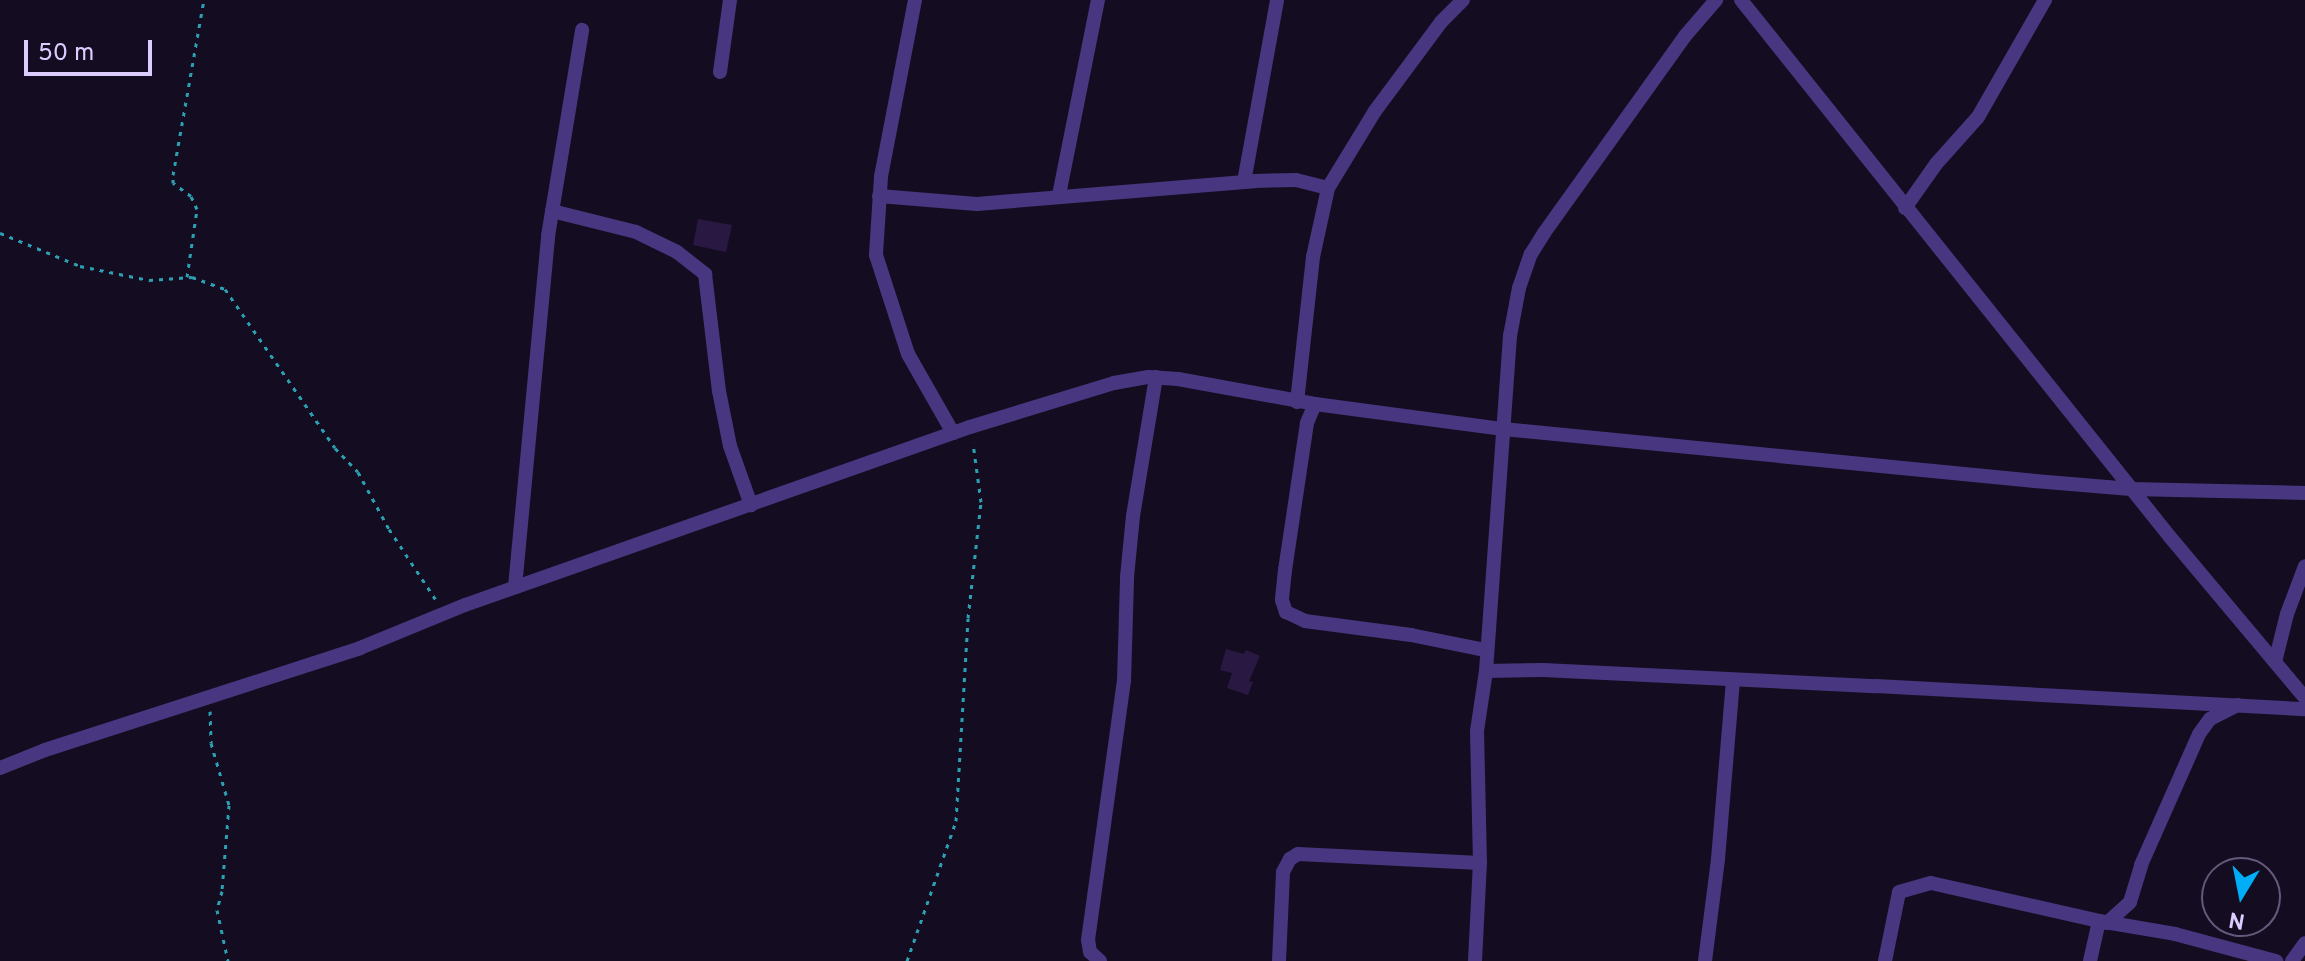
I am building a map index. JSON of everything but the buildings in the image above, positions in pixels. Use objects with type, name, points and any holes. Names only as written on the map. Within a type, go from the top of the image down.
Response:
[{"type":"street","points":[[720,72],[730,0]]},
{"type":"street","points":[[915,0],[879,196],[877,267],[908,354],[953,433]]},
{"type":"street","points":[[1059,195],[1098,0]]},
{"type":"street","points":[[1244,182],[1277,0]]},
{"type":"street","points":[[1297,402],[1313,257],[1328,188],[1375,111],[1441,22],[1463,0]]},
{"type":"street","points":[[1475,961],[1480,863],[1477,731],[1486,671],[1485,650],[1510,336],[1531,254],[1685,36],[1716,0]]},
{"type":"street","points":[[1741,0],[2131,489],[2305,698]]},
{"type":"street","points":[[1905,208],[1936,164],[1978,117],[2045,0]]},
{"type":"street","points":[[515,587],[552,211],[582,30]]},
{"type":"street","points":[[879,196],[977,204],[1244,182],[1296,180],[1328,188]]},
{"type":"street","points":[[552,211],[636,232],[677,252],[705,274],[719,391],[730,446],[751,505]]},
{"type":"street","points":[[1100,961],[1090,952],[1088,940],[1124,681],[1127,577],[1133,516],[1156,377]]},
{"type":"street","points":[[0,768],[45,750],[360,648],[515,587],[970,427],[1114,383],[1156,377],[1297,402],[1503,429],[2131,489],[2305,493]]},
{"type":"street","points":[[1315,404],[1307,423],[1283,580],[1282,600],[1286,612],[1305,621],[1424,637],[1485,650]]},
{"type":"street","points":[[2275,662],[2287,614],[2305,566]]},
{"type":"street","points":[[1486,671],[1543,670],[2242,703],[2305,709]]},
{"type":"street","points":[[1705,961],[1718,859],[1733,680]]},
{"type":"street","points":[[2090,961],[2103,922],[2130,902],[2141,865],[2199,734],[2210,719],[2242,703]]},
{"type":"street","points":[[1279,961],[1283,872],[1290,859],[1298,854],[1480,863]]},
{"type":"street","points":[[1885,961],[1899,892],[1914,885],[1931,883],[2103,922],[2175,934],[2276,961]]},
{"type":"street","points":[[2292,961],[2305,943]]},
{"type":"path","points":[[187,277],[197,209],[191,196],[173,183],[173,175],[204,0]]},
{"type":"path","points":[[0,233],[80,266],[149,280],[187,277],[220,286],[232,298],[335,448],[358,472],[413,569],[446,613]]},
{"type":"path","points":[[907,961],[956,821],[968,618],[981,502],[970,427]]},
{"type":"path","points":[[207,698],[211,743],[229,805],[222,891],[217,910],[228,961]]}]
